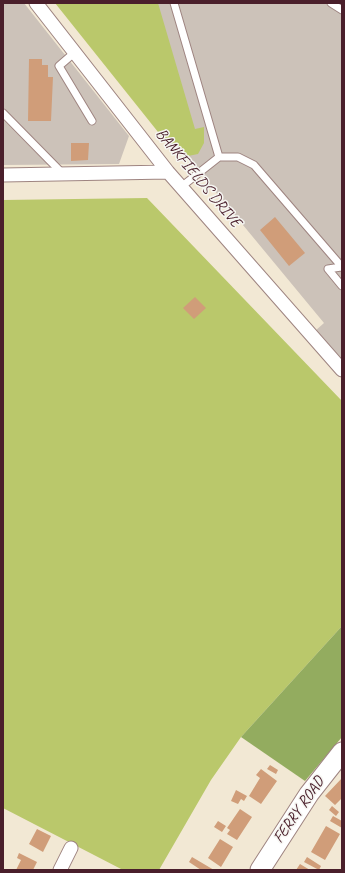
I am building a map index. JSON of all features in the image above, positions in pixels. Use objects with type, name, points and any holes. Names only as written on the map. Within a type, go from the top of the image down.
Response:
[{"type":"street","name":"BANKFIELDS DRIVE","points":[[36,3],[168,172],[342,370]]},
{"type":"street","points":[[3,175],[168,172]]},
{"type":"street","name":"FERRY ROAD","points":[[260,870],[309,794],[342,752]]},
{"type":"street","points":[[60,870],[71,848]]},
{"type":"lane","points":[[174,3],[219,157]]},
{"type":"lane","points":[[331,3],[342,10]]},
{"type":"lane","points":[[74,53],[59,66],[92,121]]},
{"type":"lane","points":[[3,113],[63,174]]},
{"type":"lane","points":[[181,186],[219,157],[238,157],[254,165],[342,267]]},
{"type":"lane","points":[[342,267],[328,269],[342,286]]},
{"type":"shaded area","points":[[3,3],[24,3],[129,136],[119,164],[3,165]]},
{"type":"shaded area","points":[[58,3],[342,3],[342,363],[315,331],[324,323]]},
{"type":"green space","points":[[55,3],[158,3],[195,129],[204,127],[204,143],[198,154],[188,156],[174,152]]},
{"type":"green space","points":[[147,198],[342,401],[342,626],[241,737],[211,780],[159,870],[123,870],[3,808],[3,200]]},
{"type":"green space","points":[[342,626],[342,737],[305,781],[241,737]]},
{"type":"building","points":[[29,59],[42,59],[42,65],[48,65],[48,77],[53,77],[51,121],[28,121]]},
{"type":"building","points":[[71,143],[89,143],[88,160],[71,161]]},
{"type":"building","points":[[275,217],[305,253],[289,266],[260,230]]},
{"type":"building","points":[[195,297],[206,308],[194,319],[183,308]]},
{"type":"building","points":[[270,765],[278,770],[276,774],[267,769]]},
{"type":"building","points":[[261,769],[277,781],[261,804],[249,796],[260,778],[256,775]]},
{"type":"building","points":[[342,778],[342,798],[335,805],[325,796]]},
{"type":"building","points":[[236,790],[247,796],[244,801],[241,799],[238,804],[231,801]]},
{"type":"building","points":[[332,806],[339,812],[336,816],[329,810]]},
{"type":"building","points":[[240,809],[252,817],[237,840],[227,834],[230,830],[227,828]]},
{"type":"building","points":[[333,816],[342,821],[342,828],[330,821]]},
{"type":"building","points":[[218,821],[226,826],[222,832],[214,827]]},
{"type":"building","points":[[326,826],[340,834],[325,860],[311,852]]},
{"type":"building","points":[[37,829],[51,836],[43,852],[29,844]]},
{"type":"building","points":[[220,839],[233,847],[221,867],[208,858]]},
{"type":"building","points":[[19,853],[37,862],[33,870],[16,870],[21,860],[17,858]]},
{"type":"building","points":[[192,857],[214,870],[201,870],[189,862]]},
{"type":"building","points":[[307,857],[321,866],[319,870],[304,862]]},
{"type":"building","points":[[300,864],[310,870],[296,870]]}]
